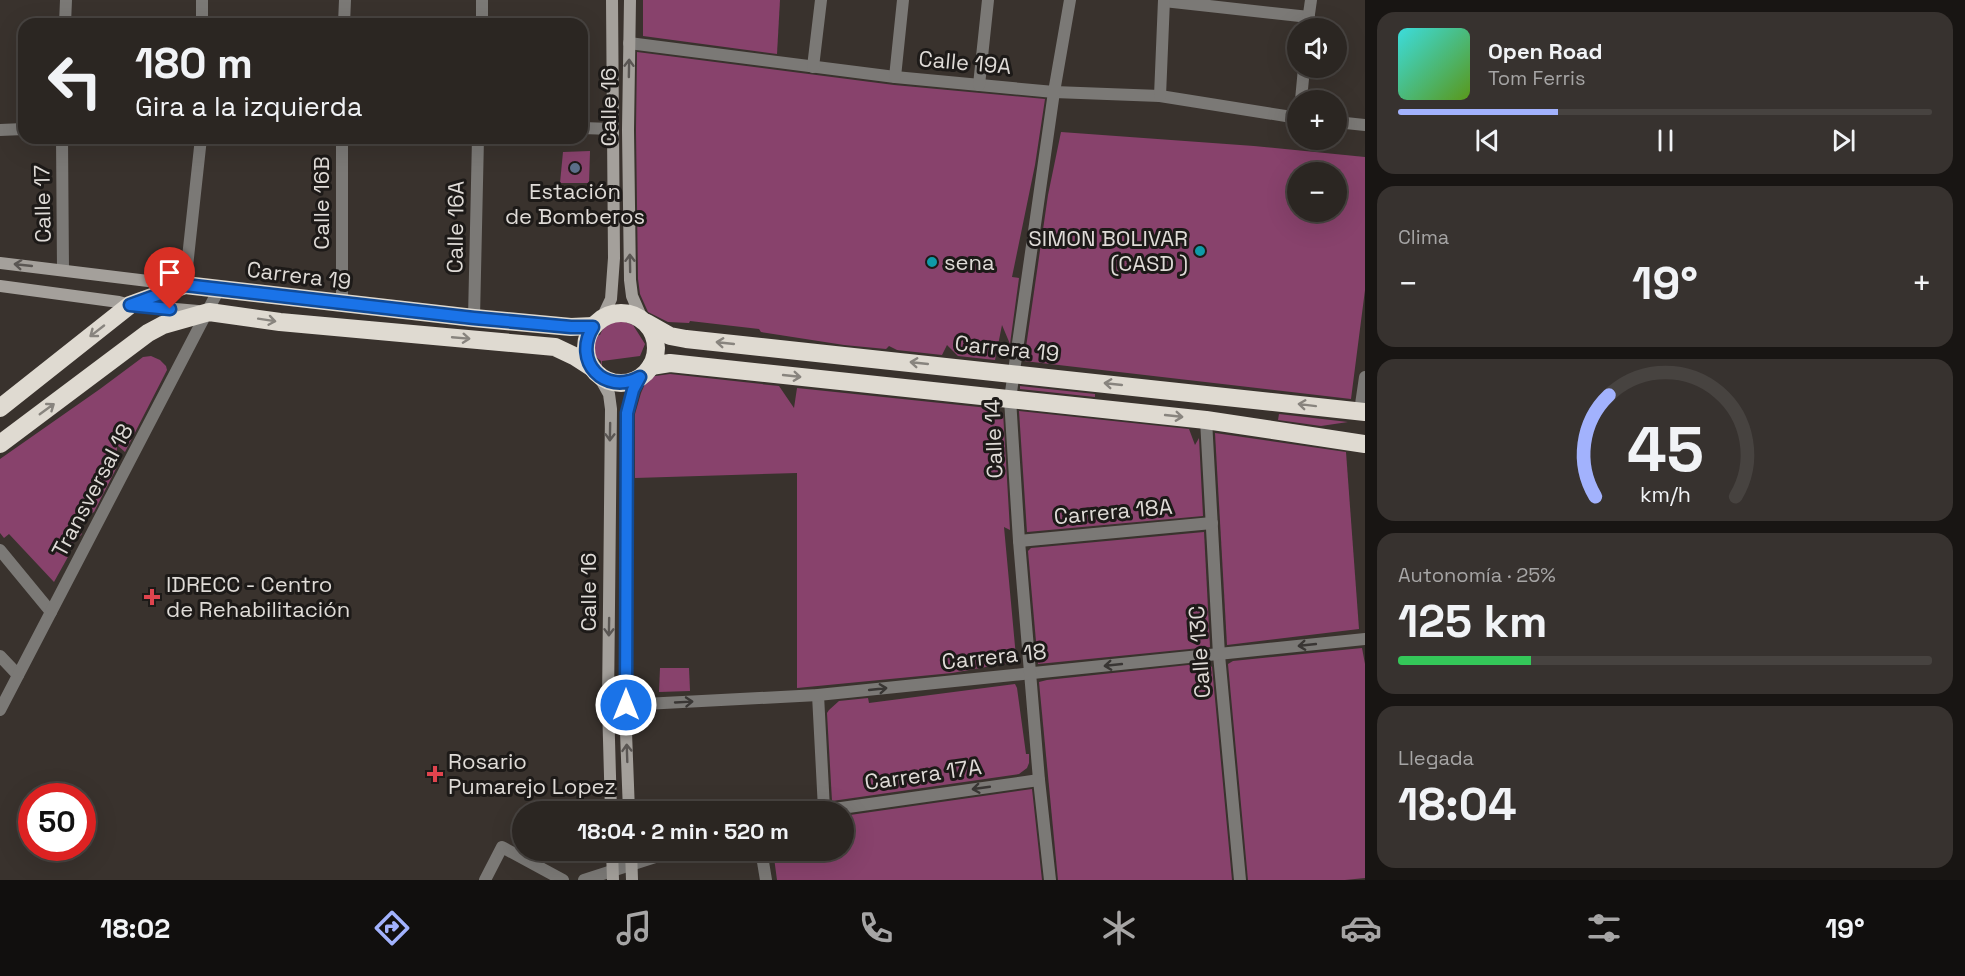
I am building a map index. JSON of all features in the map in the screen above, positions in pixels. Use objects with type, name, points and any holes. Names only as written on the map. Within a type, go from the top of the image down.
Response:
[{"type":"highway","points":[[0,408],[130,305],[185,285]]},
{"type":"highway","name":"Carrera 19","points":[[185,285],[342,304],[571,327],[597,322]]},
{"type":"highway","points":[[0,444],[148,333],[163,325],[209,312]]},
{"type":"highway","name":"Carrera 19","points":[[209,312],[280,321],[555,347],[574,356],[595,371]]},
{"type":"highway","points":[[645,372],[656,354],[655,341],[644,321],[625,313],[613,313],[597,322],[587,337],[586,349],[595,371],[616,383],[628,382],[645,372],[670,363],[1206,420],[1365,444]]},
{"type":"highway","name":"Carrera 19","points":[[644,321],[670,336],[686,339],[1363,411]]},
{"type":"main road","name":"Calle 16","points":[[597,322],[609,305],[613,285],[612,0]]},
{"type":"main road","name":"Calle 16","points":[[630,0],[630,280],[632,296],[644,321]]},
{"type":"main road","name":"Carrera 19","points":[[0,263],[185,285]]},
{"type":"main road","name":"Carrera 19","points":[[0,286],[130,305],[209,312]]},
{"type":"main road","name":"Calle 16","points":[[595,371],[609,394],[611,409],[608,704],[611,801]]},
{"type":"main road","name":"Calle 16","points":[[629,801],[626,705],[627,413],[633,390],[645,372]]},
{"type":"main road","points":[[612,861],[613,876]]},
{"type":"main road","points":[[631,861],[632,880]]},
{"type":"street","points":[[65,18],[66,0]]},
{"type":"street","points":[[202,0],[202,18]]},
{"type":"street","points":[[344,18],[345,0]]},
{"type":"street","points":[[482,0],[482,18]]},
{"type":"street","points":[[813,67],[820,0]]},
{"type":"street","points":[[895,77],[903,0]]},
{"type":"street","points":[[979,85],[988,0]]},
{"type":"street","name":"Calle 14","points":[[1050,880],[1030,674],[1010,399],[1054,92],[1070,0]]},
{"type":"street","points":[[1160,96],[1164,0],[1287,20]]},
{"type":"street","points":[[1309,18],[1311,0]]},
{"type":"street","name":"Calle 19A","points":[[629,43],[895,77],[1054,92],[1160,96],[1287,116]]},
{"type":"street","points":[[1347,123],[1365,125]]},
{"type":"street","points":[[588,128],[612,129]]},
{"type":"street","points":[[0,130],[18,129]]},
{"type":"street","name":"Calle 17","points":[[62,144],[63,269]]},
{"type":"street","points":[[185,285],[200,144]]},
{"type":"street","name":"Calle 16B","points":[[342,144],[342,304]]},
{"type":"street","name":"Calle 16A","points":[[474,318],[478,144]]},
{"type":"street","name":"Transversal 18","points":[[0,710],[180,368],[219,289]]},
{"type":"street","points":[[1363,411],[1365,377]]},
{"type":"street","name":"Calle 13C","points":[[1206,420],[1219,655],[1240,880]]},
{"type":"street","name":"Carrera 18A","points":[[1019,541],[1212,523]]},
{"type":"street","points":[[0,550],[51,612]]},
{"type":"street","name":"Carrera 18","points":[[626,705],[818,695],[1365,639]]},
{"type":"street","points":[[0,656],[18,675]]},
{"type":"street","points":[[818,695],[819,801]]},
{"type":"street","name":"Carrera 17A","points":[[854,805],[1039,780]]},
{"type":"street","points":[[485,880],[502,847],[563,880]]},
{"type":"street","points":[[584,880],[613,876],[645,861]]},
{"type":"street","points":[[763,861],[766,880]]},
{"type":"building","points":[[643,0],[780,0],[777,54],[643,36]]},
{"type":"building","points":[[637,52],[894,85],[1045,99],[1035,165],[1012,277],[1019,278],[1010,344],[1002,325],[995,360],[958,356],[947,345],[942,355],[897,350],[889,346],[886,349],[844,345],[761,332],[759,329],[690,321],[689,323],[668,322],[648,312],[640,294],[638,279]]},
{"type":"building","name":"SIMON BOLIVAR (CASD )","points":[[1061,132],[1254,146],[1365,157],[1365,290],[1351,399],[1024,361],[1048,195]]},
{"type":"building","name":"Estación de Bomberos","points":[[590,151],[589,183],[560,183],[563,152]]},
{"type":"building","points":[[611,319],[633,325],[645,344],[640,356],[602,361],[602,369],[601,361],[588,351],[588,342],[589,337],[600,335],[604,326]]},
{"type":"building","points":[[151,356],[160,360],[167,370],[125,452],[117,445],[117,467],[94,512],[75,524],[82,534],[66,550],[69,555],[54,582],[9,534],[4,538],[0,533],[0,459],[143,357]]},
{"type":"building","points":[[670,374],[779,386],[794,408],[797,388],[998,409],[1002,414],[1003,412],[1010,530],[1004,527],[1016,657],[1014,662],[952,673],[797,688],[797,473],[635,478],[635,414],[641,393],[648,377]]},
{"type":"building","points":[[1020,386],[1095,394],[1095,397],[1020,389]]},
{"type":"building","points":[[1019,411],[1189,429],[1195,445],[1199,438],[1203,516],[1027,532]]},
{"type":"building","points":[[1279,414],[1348,422],[1321,426],[1278,420]]},
{"type":"building","points":[[1215,433],[1346,452],[1359,629],[1227,645]]},
{"type":"building","points":[[1204,532],[1210,647],[1038,664],[1028,551],[1031,548]]},
{"type":"building","points":[[1362,648],[1365,664],[1365,878],[1248,880],[1228,664],[1233,661]]},
{"type":"building","points":[[1207,663],[1212,667],[1232,880],[1058,880],[1039,682]]},
{"type":"building","points":[[660,668],[689,668],[690,691],[659,692]]},
{"type":"building","points":[[1015,684],[1029,763],[1027,768],[1019,774],[832,801],[827,713],[839,701],[868,698],[869,703]]},
{"type":"building","points":[[1032,789],[1042,880],[777,880],[774,861],[854,861],[854,814]]},
{"type":"place","name":"Estación de Bomberos","points":[[575,168]]},
{"type":"place","name":"SIMON BOLIVAR (CASD )","points":[[1200,251]]},
{"type":"place","name":"sena","points":[[932,262]]},
{"type":"place","name":"IDRECC - Centro de Rehabilitación","points":[[152,597]]},
{"type":"place","name":"Rosario Pumarejo Lopez","points":[[435,774]]},
{"type":"route","points":[[170,309],[130,305],[185,285],[474,318],[593,327],[587,337],[586,355],[595,372],[604,379],[616,383],[628,382],[640,377],[633,390],[627,413],[626,705]]}]
